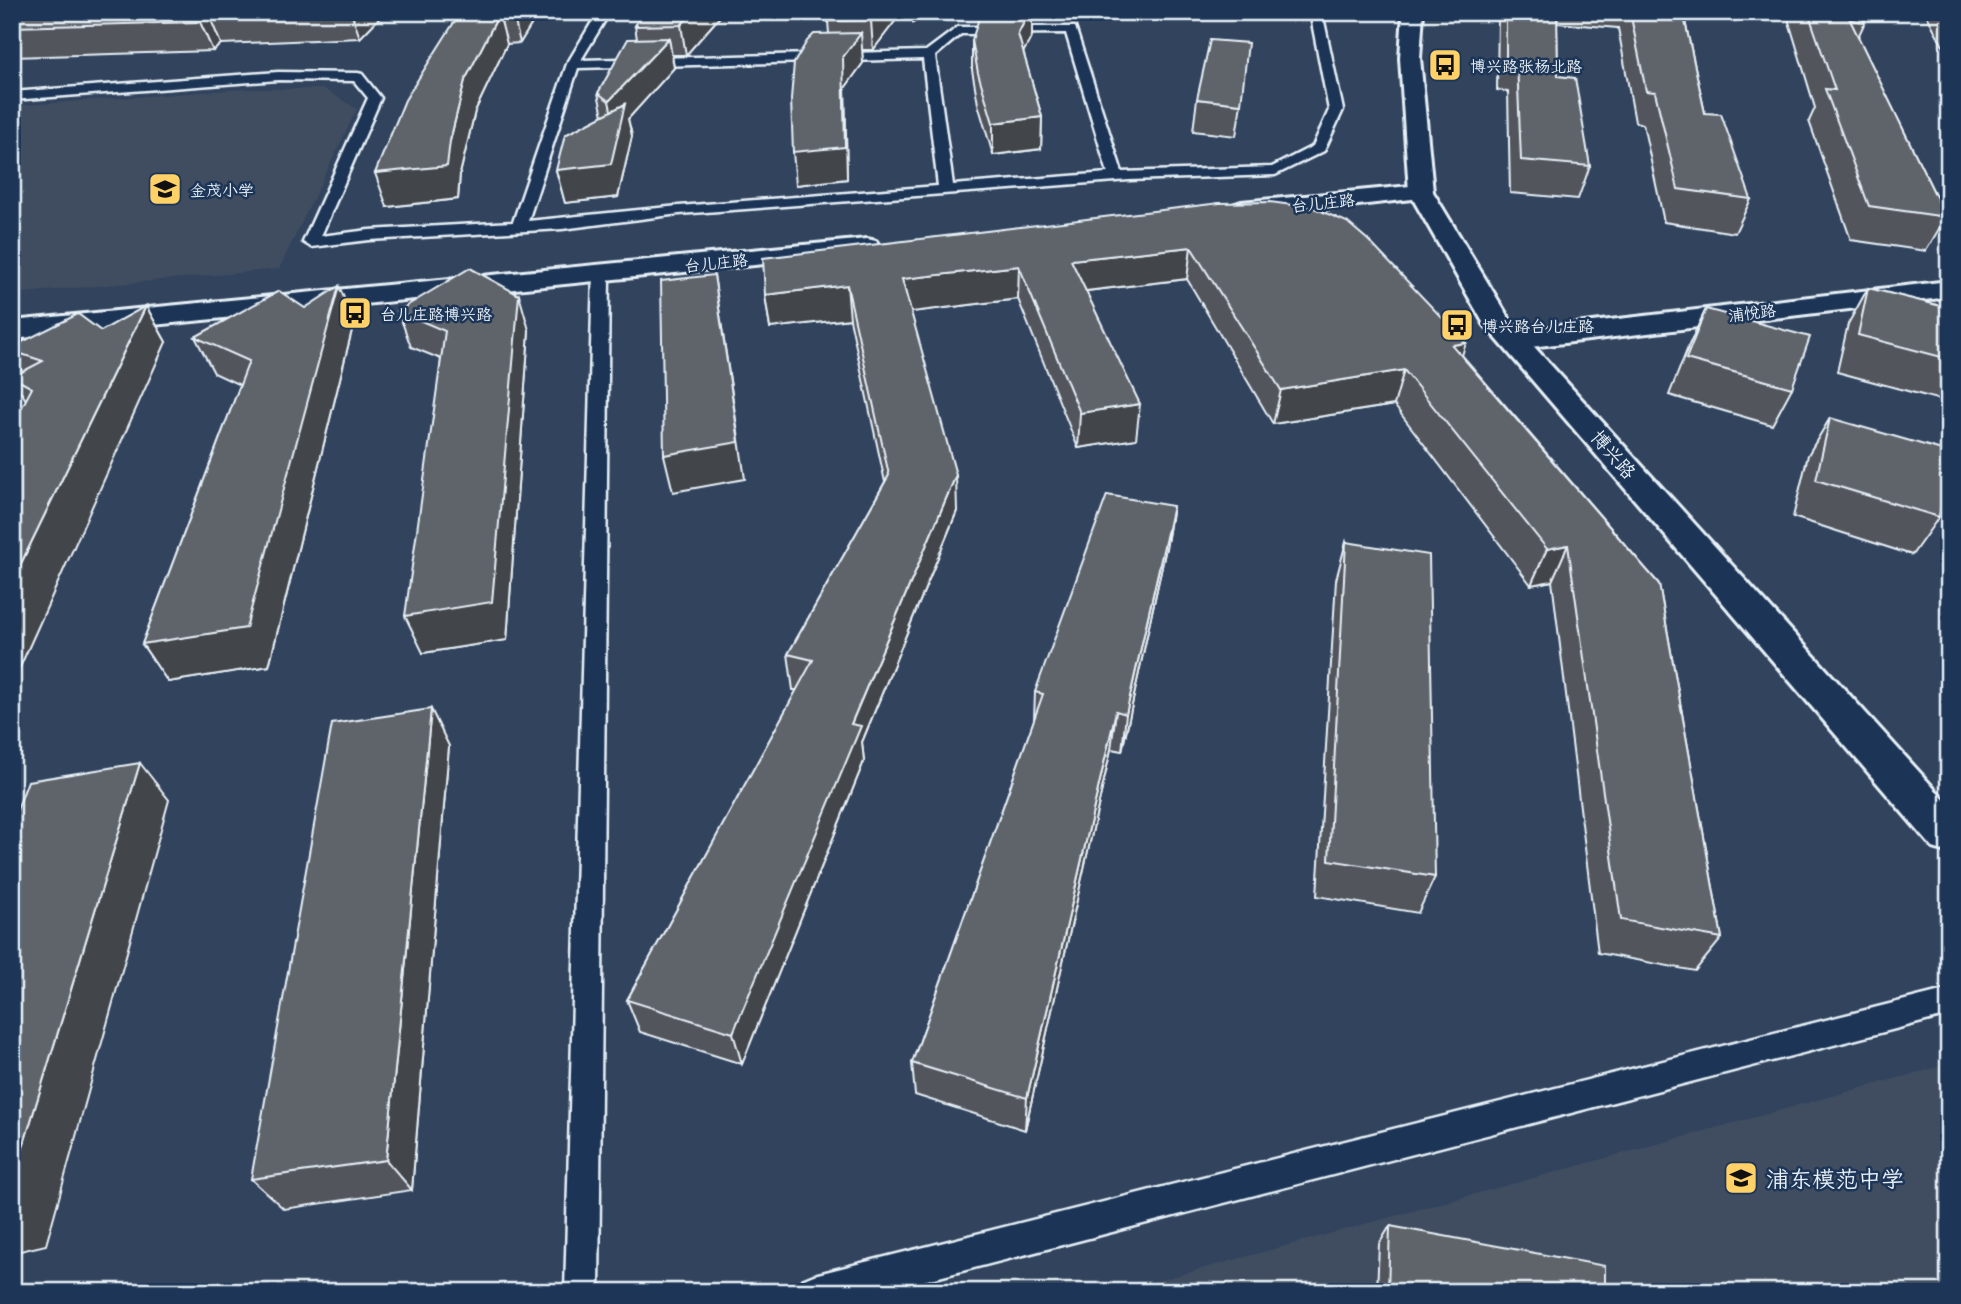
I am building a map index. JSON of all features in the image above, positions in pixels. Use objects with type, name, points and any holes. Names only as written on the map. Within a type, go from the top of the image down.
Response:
[{"type":"street","name":"博兴路","points":[[1413,12],[1410,58],[1421,192],[1498,324],[1949,835]]},
{"type":"street","name":"台儿庄路","points":[[1223,212],[1421,192]]},
{"type":"street","name":"台儿庄路","points":[[12,330],[891,244]]},
{"type":"street","name":"浦悦路","points":[[1514,340],[1949,289]]},
{"type":"lane","points":[[519,226],[572,64],[604,12]]},
{"type":"lane","points":[[12,96],[278,76],[358,77],[375,98],[311,242],[369,235],[519,226],[680,210],[1116,177],[1275,171],[1319,148],[1336,110],[1312,13]]},
{"type":"lane","points":[[572,64],[929,55],[958,31],[1071,29],[1116,177]]},
{"type":"lane","points":[[929,55],[946,190]]},
{"type":"lane","points":[[582,1292],[601,273]]},
{"type":"lane","points":[[814,1292],[1949,1002]]},
{"type":"shaded area","name":"金茂小学","points":[[243,89],[324,89],[357,109],[279,269],[12,294],[12,106]]},
{"type":"shaded area","name":"浦东模范中学","points":[[1949,1064],[1949,1292],[1117,1292]]},
{"type":"building","points":[[12,12],[265,12],[209,15],[200,22],[12,27]]},
{"type":"building","points":[[457,12],[513,13],[499,14],[465,80],[450,141],[447,166],[375,173],[405,100],[458,16],[454,16]]},
{"type":"building","points":[[643,12],[693,12],[681,25],[635,26]]},
{"type":"building","points":[[837,12],[878,12],[871,20],[828,21]]},
{"type":"building","points":[[981,12],[1029,12],[1018,34],[1042,117],[993,123],[978,73],[972,40]]},
{"type":"building","points":[[1506,12],[1557,12],[1558,76],[1575,78],[1590,166],[1521,160],[1517,61],[1506,60]]},
{"type":"building","points":[[1630,12],[1683,12],[1705,113],[1721,114],[1751,199],[1678,189],[1655,92],[1646,91]]},
{"type":"building","points":[[1808,12],[1860,12],[1865,22],[1850,20],[1946,217],[1869,206],[1825,89],[1835,90]]},
{"type":"building","points":[[861,33],[843,57],[845,147],[793,152],[791,99],[794,63],[814,34]]},
{"type":"building","points":[[669,38],[609,101],[598,93],[628,39]]},
{"type":"building","points":[[1210,40],[1248,43],[1241,104],[1197,99]]},
{"type":"building","points":[[625,104],[611,164],[556,170],[565,135]]},
{"type":"building","points":[[1270,202],[1314,208],[1347,222],[1368,240],[1466,343],[1452,345],[1659,584],[1722,938],[1621,920],[1568,545],[1547,549],[1404,370],[1281,390],[1191,247],[1071,260],[1140,404],[1080,413],[1019,266],[902,279],[956,475],[851,724],[861,726],[733,1033],[627,1000],[813,660],[788,654],[889,475],[847,285],[765,295],[763,258],[1220,203]]},
{"type":"building","points":[[470,268],[519,295],[492,602],[405,616],[445,331],[398,311]]},
{"type":"building","points":[[714,275],[739,442],[664,455],[661,281]]},
{"type":"building","points":[[339,286],[246,628],[142,644],[249,361],[195,337],[279,291],[305,308]]},
{"type":"building","points":[[1868,288],[1949,308],[1949,359],[1858,335]]},
{"type":"building","points":[[146,306],[12,582],[12,426],[32,388],[12,377],[43,361],[12,351],[12,347],[78,314],[101,331]]},
{"type":"building","points":[[1706,309],[1810,337],[1792,388],[1686,359]]},
{"type":"building","points":[[1830,418],[1949,452],[1939,517],[1816,480]]},
{"type":"building","points":[[1107,495],[1173,506],[1126,714],[1116,711],[1027,1098],[912,1063],[1043,694],[1035,692]]},
{"type":"building","points":[[1346,542],[1429,555],[1435,877],[1329,860]]},
{"type":"building","points":[[431,709],[386,1160],[251,1179],[332,724]]},
{"type":"building","points":[[140,763],[12,1183],[12,823],[28,781]]},
{"type":"building","points":[[1390,1226],[1605,1266],[1605,1292],[1388,1292]]},
{"type":"place","name":"博兴路张杨北路","points":[[1445,65]]},
{"type":"place","name":"金茂小学","points":[[165,189]]},
{"type":"place","name":"台儿庄路博兴路","points":[[355,313]]},
{"type":"place","name":"博兴路台儿庄路","points":[[1457,325]]},
{"type":"place","name":"浦东模范中学","points":[[1741,1178]]}]
